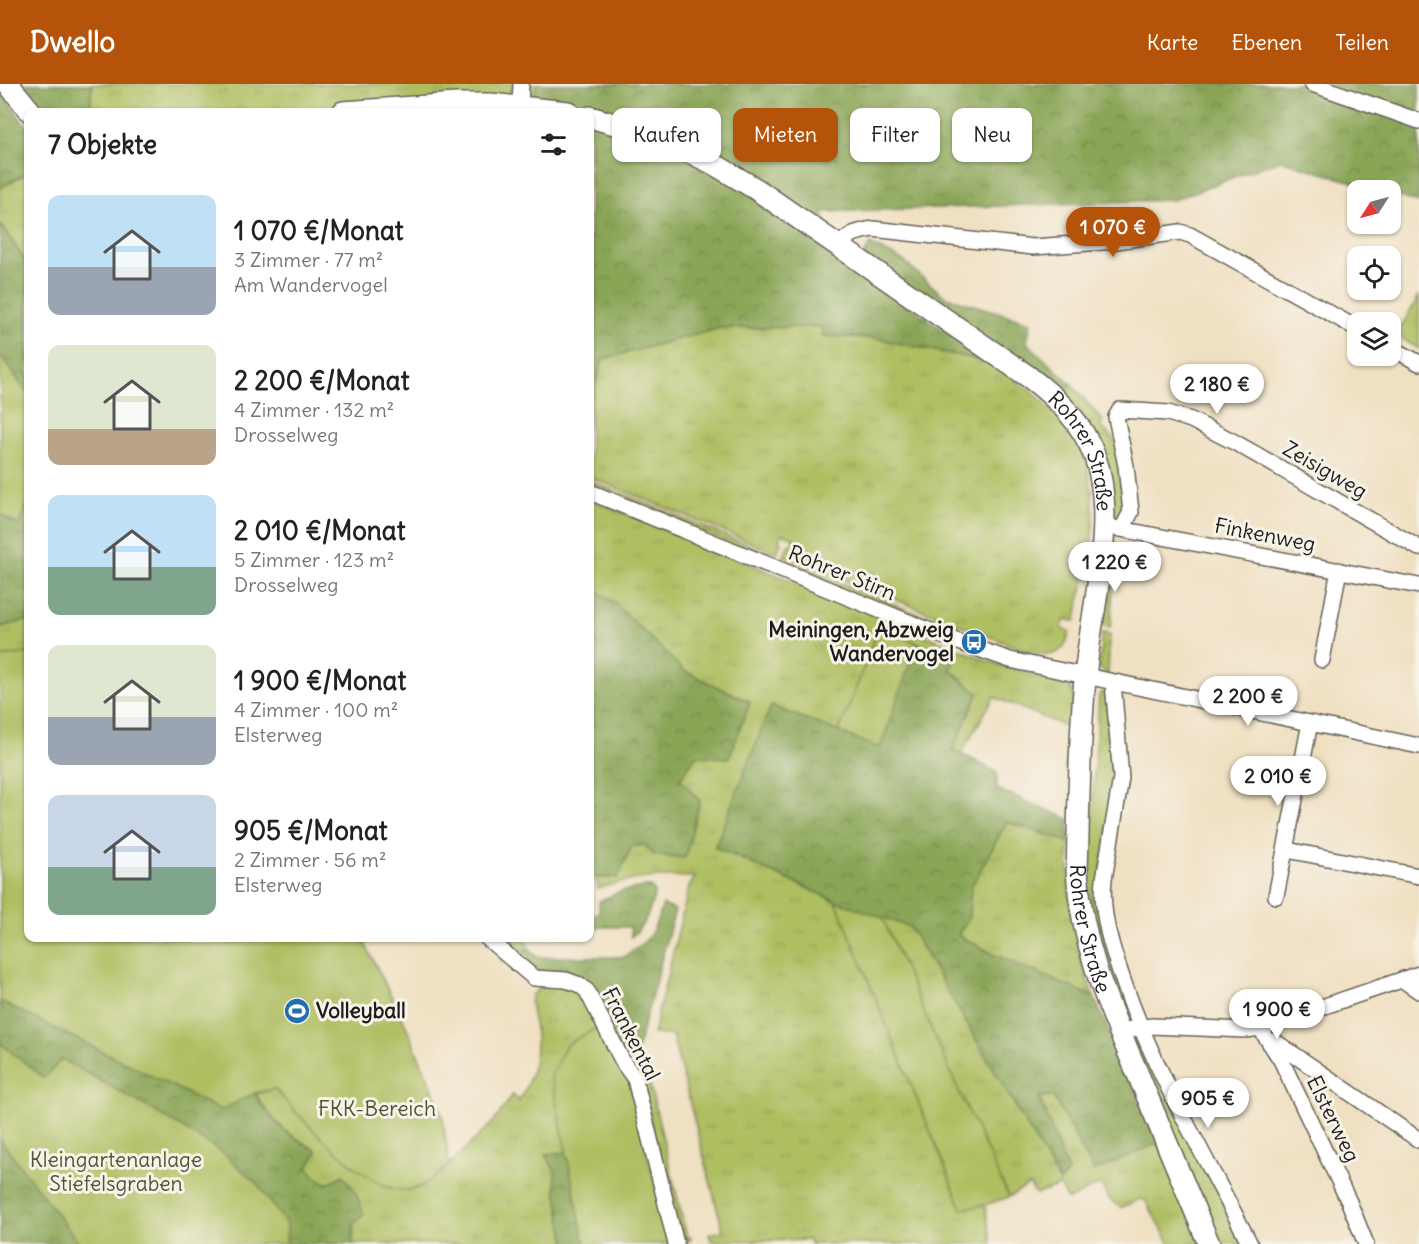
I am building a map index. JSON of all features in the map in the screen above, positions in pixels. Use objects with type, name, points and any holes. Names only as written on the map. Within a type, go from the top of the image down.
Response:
[{"type":"main road","points":[[9,84],[28,108]]},
{"type":"main road","points":[[399,108],[456,104],[536,108]]},
{"type":"main road","name":"Rohrer Straße","points":[[594,118],[656,136],[712,163],[756,189],[1029,377],[1055,397],[1080,426],[1095,458],[1112,528],[1085,676],[1079,784],[1077,871],[1079,896],[1087,942],[1094,965],[1129,1029],[1209,1244]]},
{"type":"street","points":[[520,106],[521,84]]},
{"type":"street","points":[[1312,84],[1419,122]]},
{"type":"street","points":[[840,248],[849,235],[873,229],[1033,248],[1116,241],[1180,232],[1190,235],[1347,323]]},
{"type":"street","points":[[1401,353],[1419,363]]},
{"type":"street","name":"Zeisigweg","points":[[1112,528],[1131,513],[1126,466],[1116,417],[1120,410],[1143,410],[1168,413],[1200,424],[1419,548]]},
{"type":"street","name":"Rohrer Stirn","points":[[594,494],[980,650],[1010,660],[1419,746]]},
{"type":"street","name":"Finkenweg","points":[[1112,528],[1419,586]]},
{"type":"street","points":[[1322,660],[1339,570]]},
{"type":"street","name":"Rohrer Straße","points":[[1113,682],[1121,778],[1102,896],[1104,915],[1129,1029]]},
{"type":"street","points":[[1276,896],[1287,850],[1310,723]]},
{"type":"street","points":[[1287,850],[1419,876]]},
{"type":"street","name":"Frankental","points":[[492,942],[534,978],[566,980],[580,985],[587,991],[624,1064],[635,1079],[676,1244]]},
{"type":"street","points":[[1129,1029],[1246,1030],[1260,1028],[1419,974]]},
{"type":"street","points":[[1403,980],[1419,991]]},
{"type":"street","name":"Elsterweg","points":[[1260,1028],[1280,1046],[1419,1140]]},
{"type":"street","name":"Elsterweg","points":[[1260,1028],[1281,1060],[1349,1202],[1366,1244]]},
{"type":"street","points":[[1129,1029],[1165,1083],[1250,1244]]},
{"type":"green space","points":[[22,84],[92,84],[90,108],[52,108],[43,104]]},
{"type":"green space","points":[[92,84],[536,84],[536,90],[527,108],[90,108]]},
{"type":"green space","points":[[536,84],[1419,84],[1419,203],[1401,197],[1401,180],[1347,181],[1280,160],[1173,200],[822,212],[843,262],[994,363],[874,338],[822,336],[822,327],[720,328],[603,359],[594,390],[594,108],[527,108],[536,90]]},
{"type":"green space","points":[[0,89],[24,123],[24,174],[0,188]]},
{"type":"green space","points":[[24,174],[24,259],[0,224],[0,188]]},
{"type":"green space","points":[[0,224],[24,259],[24,389],[0,354]]},
{"type":"green space","points":[[870,244],[902,260],[944,296],[1031,322],[1027,343],[1071,384],[1065,394],[863,257]]},
{"type":"green space","points":[[1419,296],[1419,349],[1401,338],[1401,327]]},
{"type":"green space","points":[[823,327],[823,336],[874,338],[994,363],[1037,396],[1059,417],[1077,442],[1086,459],[1092,490],[1094,516],[1090,561],[1076,621],[1064,620],[1062,629],[1070,632],[1060,651],[1050,654],[1029,652],[784,556],[788,545],[791,545],[794,538],[782,533],[777,553],[594,479],[594,389],[602,359],[720,328]]},
{"type":"green space","points":[[0,354],[24,389],[24,512],[19,525],[0,514]]},
{"type":"green space","points":[[1071,384],[1103,421],[1100,425],[1118,444],[1124,513],[1122,517],[1112,519],[1107,466],[1088,423],[1065,394]]},
{"type":"green space","points":[[594,483],[960,631],[958,636],[594,488]]},
{"type":"green space","points":[[594,501],[986,660],[1017,670],[1052,676],[1070,687],[1075,705],[1071,767],[1065,768],[1072,729],[994,697],[961,754],[952,750],[978,694],[950,669],[955,659],[879,628],[839,732],[772,706],[715,847],[836,901],[962,1209],[985,1205],[992,1244],[810,1244],[809,1240],[711,1241],[709,1234],[723,1231],[672,1035],[653,1034],[689,887],[695,877],[646,878],[598,889],[596,878],[617,878],[632,846],[645,845],[680,779],[695,756],[750,702],[684,672],[615,603],[594,589]]},
{"type":"green space","points":[[24,512],[24,621],[0,627],[0,514],[19,525]]},
{"type":"green space","points":[[1115,540],[1110,627],[1102,625],[1109,543]]},
{"type":"green space","points":[[594,589],[615,603],[684,671],[750,702],[729,758],[696,756],[680,779],[700,801],[685,858],[654,855],[645,845],[632,846],[617,878],[594,877]]},
{"type":"green space","points":[[24,621],[24,654],[0,657],[0,627]]},
{"type":"green space","points":[[879,628],[917,643],[880,748],[839,732]]},
{"type":"green space","points":[[1102,633],[1110,634],[1108,674],[1099,668]]},
{"type":"green space","points":[[917,643],[956,659],[950,669],[978,694],[953,750],[997,772],[997,789],[1069,819],[1069,842],[1007,822],[971,887],[969,917],[958,935],[995,955],[1094,997],[1158,1143],[1094,1171],[1053,1096],[1039,1097],[1068,1172],[1060,1182],[910,927],[836,901],[715,847],[771,706],[880,747]]},
{"type":"green space","name":"FKK-Bereich","points":[[24,654],[24,942],[364,942],[405,1024],[430,1083],[443,1118],[449,1165],[419,1187],[407,1190],[391,1188],[374,1179],[336,1151],[300,1117],[275,1089],[255,1093],[221,1110],[0,1001],[0,657]]},
{"type":"green space","points":[[1107,692],[1116,779],[1100,876],[1130,1011],[1123,1019],[1099,949],[1088,877],[1099,695]]},
{"type":"green space","points":[[1007,821],[1069,842],[1072,921],[1094,997],[995,955],[958,935],[969,917],[970,887]]},
{"type":"green space","points":[[650,887],[655,892],[644,922],[631,937],[630,927],[594,927],[594,914],[599,914],[599,901],[619,892]]},
{"type":"green space","points":[[836,901],[882,917],[956,1085],[1009,1197],[985,1205],[962,1209]]},
{"type":"green space","points":[[663,905],[675,910],[635,1057],[624,1058],[573,976],[558,971],[533,971],[507,950],[531,950],[537,957],[625,957],[650,934]]},
{"type":"green space","points":[[882,917],[910,927],[1060,1182],[1068,1172],[1039,1097],[1053,1096],[1094,1170],[1158,1143],[1201,1244],[1170,1244],[1145,1200],[1140,1199],[1121,1208],[1110,1200],[1100,1184],[1068,1200],[1060,1186],[1036,1194],[1029,1185],[1009,1197],[956,1085]]},
{"type":"green space","name":"FKK-Bereich","points":[[359,942],[364,942],[405,1024],[430,1083],[443,1118],[449,1165],[419,1187],[407,1190],[391,1188],[374,1179],[336,1151],[300,1117],[275,1089],[255,1094],[268,1113],[282,1127],[317,1151],[308,1167],[314,1176],[327,1184],[343,1175],[356,1193],[364,1214],[354,1224],[353,1244],[286,1244],[287,1225],[258,1185],[222,1152],[189,1133],[44,1078],[0,1043],[0,1001],[221,1110]]},
{"type":"green space","points":[[498,942],[526,942],[531,950],[507,950]]},
{"type":"green space","points":[[548,984],[569,985],[584,996],[599,1026],[551,1076],[585,1244],[353,1244],[354,1224],[327,1184],[314,1176],[308,1167],[317,1151],[297,1139],[275,1121],[255,1093],[275,1088],[323,1138],[350,1161],[449,1165],[495,1120],[513,1094],[519,1101],[528,1084],[535,1057],[536,1039],[531,996],[540,987]]},
{"type":"green space","points":[[599,1026],[630,1083],[670,1244],[585,1244],[551,1076],[566,1045]]},
{"type":"green space","points":[[1140,1041],[1247,1244],[1219,1244],[1134,1042]]},
{"type":"green space","name":"Kleingartenanlage Stiefelsgraben","points":[[0,1043],[44,1078],[62,1059],[222,1152],[258,1185],[287,1225],[286,1244],[80,1244],[0,1139]]},
{"type":"green space","points":[[645,1065],[687,1237],[691,1237],[690,1241],[682,1239],[641,1081]]},
{"type":"green space","points":[[0,1139],[80,1244],[0,1243]]},
{"type":"green space","points":[[567,1152],[585,1244],[566,1244],[556,1190],[555,1171],[545,1154]]},
{"type":"place","name":"Meiningen, Abzweig Wandervogel","points":[[974,642]]},
{"type":"place","name":"Volleyball","points":[[297,1011]]}]
